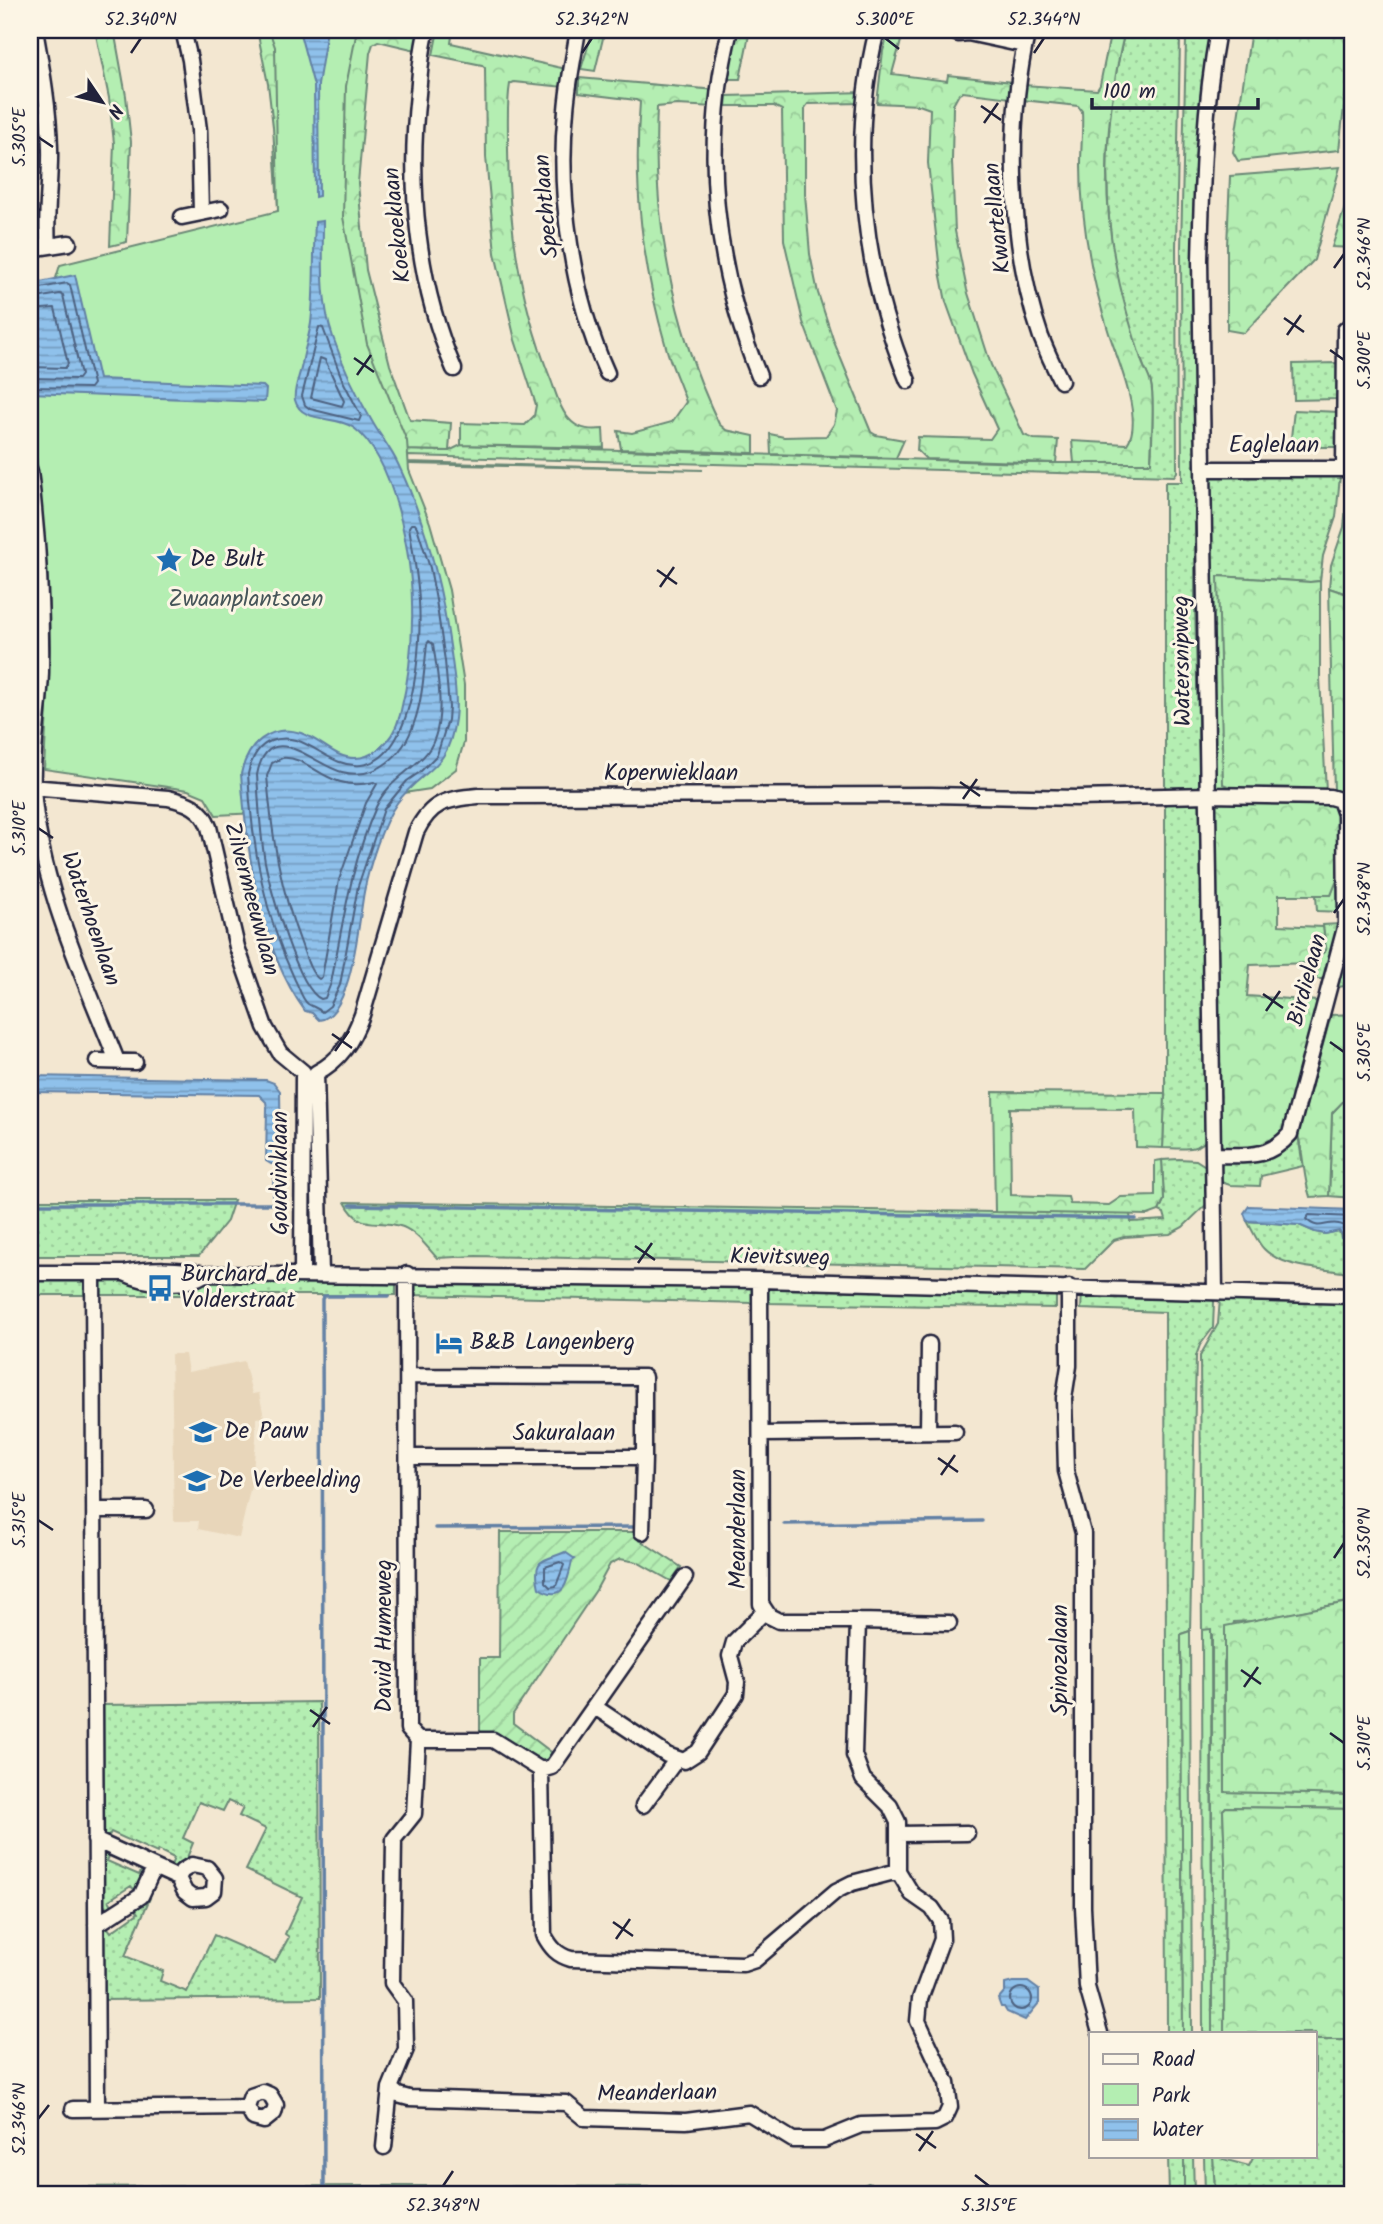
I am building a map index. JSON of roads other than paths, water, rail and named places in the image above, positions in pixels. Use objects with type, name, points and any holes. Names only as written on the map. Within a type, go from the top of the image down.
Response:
[{"type":"street","points":[[35,30],[45,89],[50,149],[46,224],[48,245]]},
{"type":"street","points":[[183,30],[200,130],[201,213]]},
{"type":"street","name":"Koekoeklaan","points":[[427,30],[416,105],[413,154],[415,210],[431,303],[454,369]]},
{"type":"street","name":"Spechtlaan","points":[[578,30],[566,109],[563,164],[570,238],[580,294],[594,344],[607,373]]},
{"type":"street","points":[[730,30],[719,92],[713,158],[718,226],[729,288],[742,335],[759,376]]},
{"type":"street","points":[[877,30],[868,80],[863,136],[866,226],[889,332],[908,381]]},
{"type":"street","name":"Kwartellaan","points":[[1028,30],[1014,118],[1017,223],[1041,337],[1061,382]]},
{"type":"street","name":"Watersnipweg","points":[[1215,1292],[1200,260],[1203,138],[1217,30]]},
{"type":"street","points":[[958,34],[968,33],[1024,45]]},
{"type":"street","points":[[182,218],[221,209]]},
{"type":"street","points":[[30,249],[69,243]]},
{"type":"street","name":"Eaglelaan","points":[[1203,469],[1349,469],[1345,330],[1353,323]]},
{"type":"street","name":"Waterhoenlaan","points":[[30,471],[37,531],[41,674],[32,787],[43,855],[60,918],[117,1061]]},
{"type":"street","name":"Zilvermeeuwlaan","points":[[32,787],[168,799],[200,810],[209,827],[237,947],[265,1027],[279,1053],[310,1073]]},
{"type":"street","name":"Koperwieklaan","points":[[310,1073],[330,1066],[352,1041],[416,832],[424,816],[450,799],[478,796],[931,795],[1077,798],[1209,795]]},
{"type":"street","name":"Birdielaan","points":[[1209,795],[1330,797],[1339,800],[1345,814],[1346,880],[1346,923],[1290,1134],[1272,1150],[1258,1154],[1213,1155]]},
{"type":"street","points":[[97,1061],[135,1062]]},
{"type":"street","name":"Goudvinklaan","points":[[310,1073],[321,1274]]},
{"type":"street","name":"Goudvinklaan","points":[[302,1274],[310,1073]]},
{"type":"street","name":"Kievitsweg","points":[[30,1273],[124,1273],[148,1270],[194,1271],[205,1274],[760,1280],[1353,1296]]},
{"type":"street","points":[[93,1273],[97,2109]]},
{"type":"street","name":"David Humeweg","points":[[384,2147],[390,2088],[406,2049],[405,2001],[392,1983],[394,1839],[414,1814],[418,1740],[408,1729],[407,1275]]},
{"type":"street","name":"Meanderlaan","points":[[760,1280],[761,1599],[764,1612],[779,1621],[949,1623]]},
{"type":"street","name":"Spinozalaan","points":[[1069,1287],[1069,1366],[1064,1398],[1066,1471],[1083,1532],[1084,1934],[1087,1987],[1100,2032]]},
{"type":"street","points":[[928,1432],[929,1344]]},
{"type":"street","points":[[408,1376],[643,1377],[644,1457]]},
{"type":"street","points":[[762,1434],[955,1432]]},
{"type":"street","name":"Sakuralaan","points":[[409,1457],[644,1457],[642,1532]]},
{"type":"street","points":[[94,1510],[146,1510]]},
{"type":"street","points":[[418,1740],[493,1740],[541,1770],[552,1767],[685,1577]]},
{"type":"street","points":[[595,1707],[676,1760],[684,1761],[698,1752],[736,1694],[737,1682],[730,1656],[734,1642],[764,1612]]},
{"type":"street","points":[[541,1770],[544,1935],[551,1947],[561,1956],[571,1959],[743,1964],[755,1960],[836,1891],[852,1883],[898,1871],[898,1822],[890,1805],[863,1779],[855,1755],[858,1621]]},
{"type":"street","points":[[643,1805],[676,1760]]},
{"type":"street","points":[[899,1834],[967,1833]]},
{"type":"street","points":[[95,1840],[178,1878]]},
{"type":"street","points":[[96,1925],[141,1896],[154,1868]]},
{"type":"street","name":"Meanderlaan","points":[[390,2088],[398,2095],[408,2098],[566,2103],[584,2118],[686,2121],[749,2113],[793,2140],[824,2140],[861,2124],[935,2123],[944,2118],[950,2107],[947,2083],[918,2021],[920,1999],[942,1939],[941,1921],[932,1908],[912,1894],[898,1871]]},
{"type":"street","points":[[73,2109],[247,2107]]},
{"type":"water","points":[[299,30],[327,30],[318,85],[319,196],[315,197],[314,86]]},
{"type":"water","points":[[323,221],[323,280],[329,323],[351,381],[398,464],[417,508],[442,599],[456,701],[452,737],[447,750],[433,768],[397,803],[381,834],[366,882],[346,985],[339,1003],[330,1015],[319,1020],[312,1013],[305,1011],[289,985],[266,928],[251,866],[241,774],[254,746],[279,731],[301,733],[338,754],[349,757],[359,758],[378,750],[392,734],[400,715],[408,674],[412,618],[409,560],[404,535],[390,484],[380,461],[368,442],[354,428],[304,413],[295,400],[311,323],[315,222]]},
{"type":"water","points":[[75,275],[99,379],[263,386],[266,389],[265,401],[30,393],[30,284]]},
{"type":"water","points":[[30,1076],[266,1080],[274,1083],[280,1091],[281,1163],[271,1164],[266,1161],[267,1108],[266,1102],[259,1095],[30,1092]]},
{"type":"water","points":[[1249,1206],[1353,1210],[1353,1241],[1341,1238],[1339,1231],[1325,1234],[1299,1225],[1247,1221],[1244,1213]]},
{"type":"water","points":[[565,1552],[575,1559],[563,1588],[554,1593],[539,1588],[538,1566],[541,1562]]},
{"type":"water","points":[[1028,1982],[1039,1990],[1039,2003],[1025,2020],[1007,2012],[998,1999],[1005,1991],[1005,1984]]},
{"type":"waterway","points":[[274,1174],[274,1202]]},
{"type":"waterway","points":[[30,1204],[281,1204]]},
{"type":"waterway","points":[[350,1205],[1136,1219]]},
{"type":"waterway","points":[[324,2194],[322,1299],[324,1296],[389,1296]]},
{"type":"waterway","points":[[422,1384],[636,1385]]},
{"type":"waterway","points":[[784,1524],[982,1521]]},
{"type":"waterway","points":[[435,1528],[633,1527]]},
{"type":"place","name":"De Bult","points":[[169,560]]},
{"type":"place","name":"Burchard de Volderstraat","points":[[160,1288]]},
{"type":"place","name":"B&B Langenberg","points":[[449,1343]]},
{"type":"place","name":"De Pauw","points":[[203,1432]]},
{"type":"place","name":"De Verbeelding","points":[[197,1481]]},
{"type":"park label","name":"Zwaanplantsoen","points":[[246,600]]}]
